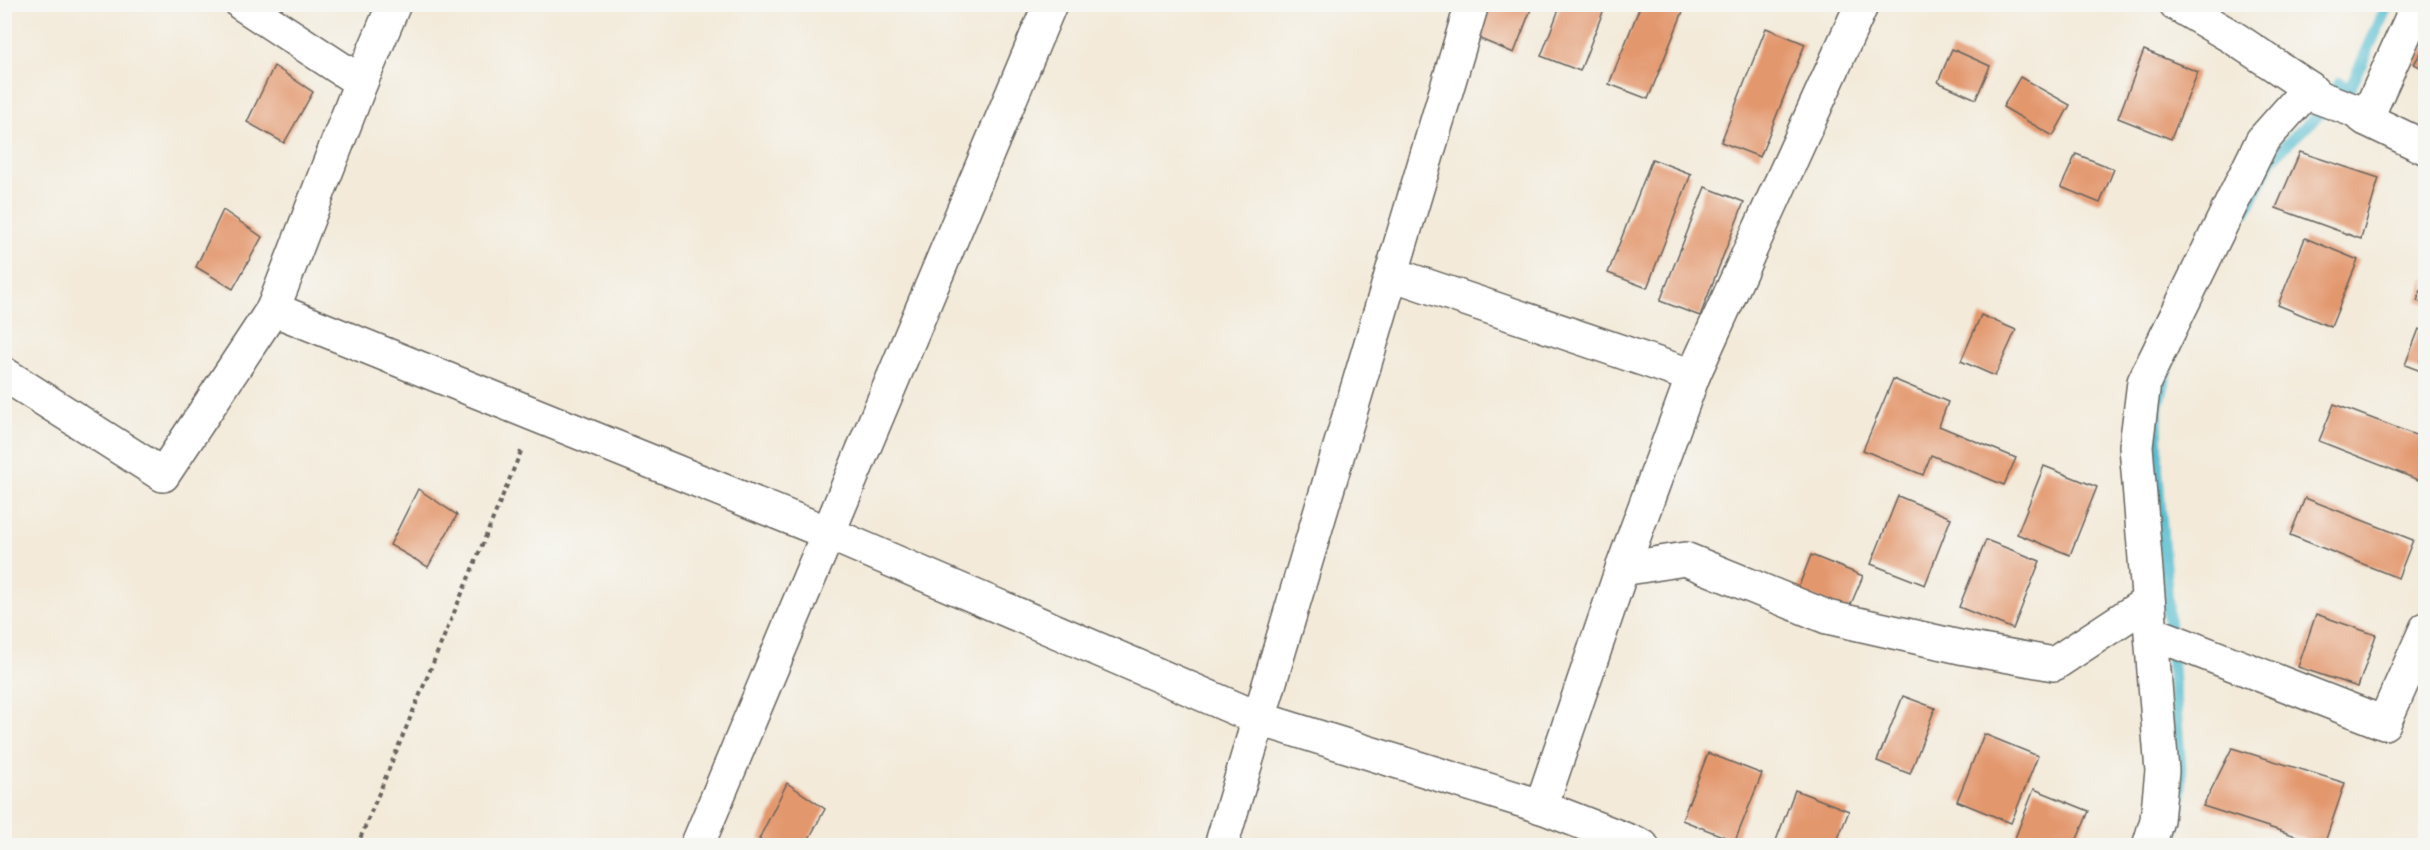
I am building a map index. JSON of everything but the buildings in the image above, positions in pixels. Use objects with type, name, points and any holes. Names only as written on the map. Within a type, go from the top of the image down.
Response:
[{"type":"street","points":[[242,4],[361,82]]},
{"type":"street","points":[[4,374],[163,475],[273,309],[361,82],[394,4]]},
{"type":"street","points":[[697,846],[1050,4]]},
{"type":"street","points":[[1221,846],[1472,4]]},
{"type":"street","points":[[1541,807],[1622,569],[1693,376],[1862,4]]},
{"type":"street","points":[[2176,4],[2234,38],[2313,93],[2426,148]]},
{"type":"street","points":[[2359,115],[2418,4]]},
{"type":"street","points":[[2149,846],[2157,820],[2162,771],[2159,628],[2136,446],[2144,382],[2262,141],[2313,93]]},
{"type":"street","points":[[1392,274],[1693,376]]},
{"type":"street","points":[[273,309],[828,533],[1260,719],[1541,807],[1642,846]]},
{"type":"street","points":[[1622,569],[1685,559],[1827,617],[1960,647],[2054,664],[2159,628],[2384,723],[2426,629]]},
{"type":"path","points":[[357,846],[536,416]]},
{"type":"waterway","points":[[2245,212],[2273,157],[2319,114],[2340,83],[2349,91],[2388,4]]},
{"type":"waterway","points":[[2169,361],[2157,411],[2157,470],[2181,777],[2179,807],[2171,846]]}]
